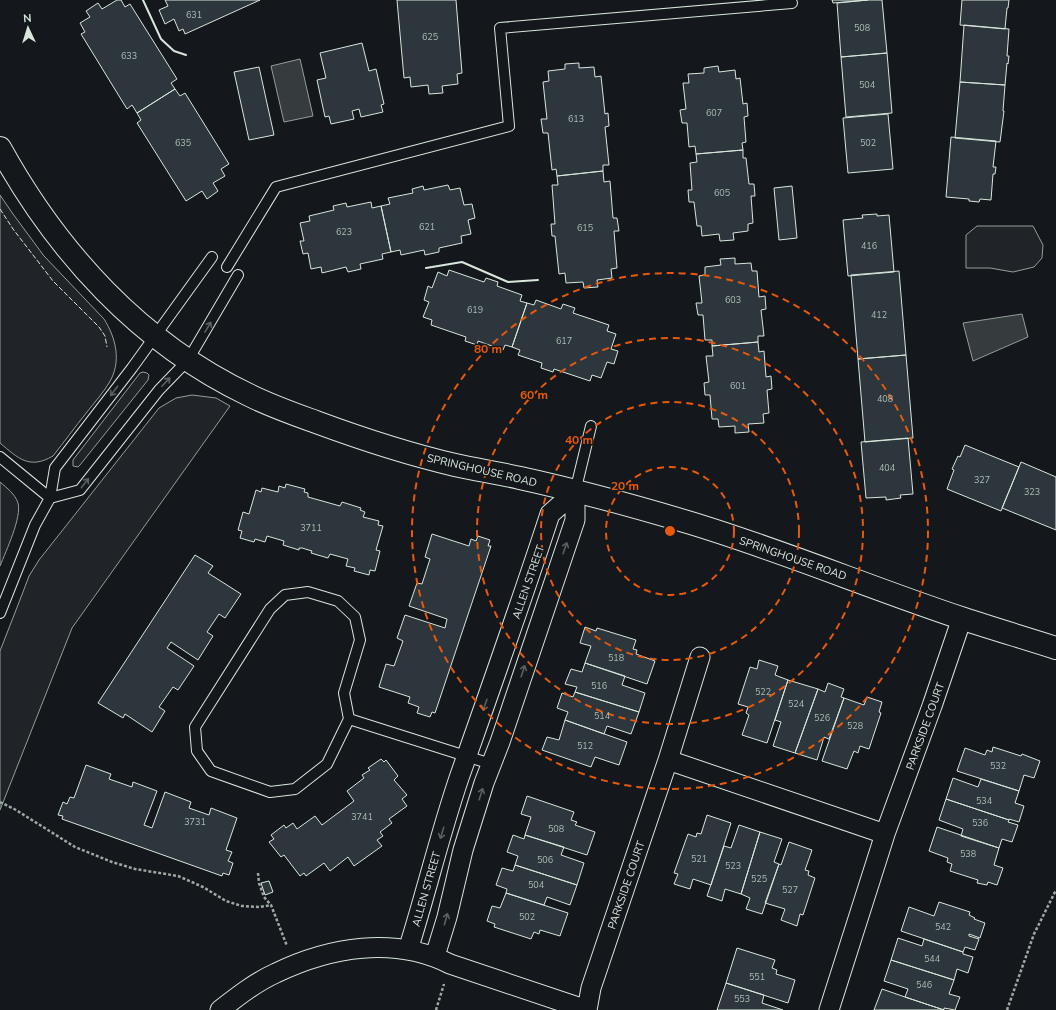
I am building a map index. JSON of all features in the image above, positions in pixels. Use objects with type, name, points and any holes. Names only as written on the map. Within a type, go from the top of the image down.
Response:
[{"type":"street","name":"SPRINGHOUSE ROAD","points":[[0,148],[35,207],[63,245],[103,290],[154,337],[188,360],[248,395],[357,437],[454,464],[520,478],[680,520],[818,566],[962,618],[1056,648]]},
{"type":"street","name":"ALLEN STREET","points":[[408,950],[422,906],[441,834],[550,514],[575,492]]},
{"type":"street","points":[[435,956],[447,917],[463,850],[575,520],[575,492]]},
{"type":"street","name":"PARKSIDE COURT","points":[[829,1010],[885,834],[932,706],[962,618]]},
{"type":"street","name":"PARKSIDE COURT","points":[[408,950],[435,956],[450,964],[587,1010],[591,988],[668,760],[700,657]]},
{"type":"street","points":[[668,760],[885,834]]},
{"type":"street","points":[[220,1010],[244,992],[275,973],[308,960],[344,951],[380,947],[408,950]]},
{"type":"lane","points":[[227,267],[276,187],[509,126],[500,28],[792,3]]},
{"type":"lane","points":[[0,613],[34,525],[50,498],[55,468],[154,337],[212,256]]},
{"type":"lane","points":[[50,498],[80,490],[159,390],[188,360],[238,275]]},
{"type":"lane","points":[[575,492],[591,426]]},
{"type":"lane","points":[[0,458],[50,498]]},
{"type":"lane","points":[[308,592],[338,601],[355,617],[360,640],[344,693],[349,718],[327,764],[295,789],[270,792],[211,771],[197,751],[195,727],[270,609],[286,595],[308,592]]},
{"type":"lane","points":[[349,718],[491,764]]},
{"type":"path","points":[[0,802],[16,810],[74,847],[112,862],[135,869],[178,876],[202,887],[226,901],[242,906],[260,907],[271,905]]},
{"type":"path","points":[[258,873],[259,883],[264,897],[271,905],[294,965]]},
{"type":"path","points":[[1007,1010],[1034,934],[1056,890]]},
{"type":"path","points":[[436,1010],[445,982]]},
{"type":"shaded area","points":[[300,59],[313,116],[284,122],[271,66]]},
{"type":"shaded area","points":[[0,195],[44,256],[104,319],[112,334],[116,350],[115,367],[109,383],[53,456],[37,462],[30,462],[18,457],[0,443]]},
{"type":"shaded area","points":[[977,226],[1033,226],[1043,245],[1042,258],[1034,267],[1013,272],[990,268],[966,268],[966,235]]},
{"type":"shaded area","points":[[1022,314],[1028,337],[973,361],[963,323]]},
{"type":"shaded area","points":[[143,372],[149,375],[148,380],[80,465],[78,467],[73,466],[73,460],[140,373]]},
{"type":"shaded area","points":[[192,395],[216,398],[230,406],[72,628],[0,810],[0,651],[29,576],[39,560],[159,408],[176,398]]},
{"type":"shaded area","points":[[0,482],[15,497],[19,509],[13,534],[0,566]]},
{"type":"building","points":[[117,0],[121,0],[125,7],[130,4],[177,79],[171,83],[175,89],[137,113],[132,105],[127,109],[81,34],[85,32],[80,23],[90,17],[86,11],[98,3],[102,9]]},
{"type":"building","points":[[165,0],[260,0],[185,34],[183,29],[179,31],[174,19],[165,24],[159,10],[168,6]]},
{"type":"building","points":[[397,0],[456,0],[462,73],[457,74],[458,84],[442,86],[443,93],[429,94],[428,85],[411,87],[410,77],[404,78]]},
{"type":"building","points":[[832,0],[868,0],[833,3]]},
{"type":"building","points":[[882,0],[887,53],[841,57],[837,3]]},
{"type":"building","points":[[962,0],[1009,0],[1005,29],[960,25]]},
{"type":"building","points":[[964,25],[1009,29],[1007,56],[1009,56],[1005,85],[960,82]]},
{"type":"building","points":[[362,43],[369,71],[376,69],[384,104],[381,105],[383,112],[361,117],[359,109],[352,111],[354,119],[331,124],[329,116],[325,117],[317,80],[326,78],[320,53]]},
{"type":"building","points":[[887,53],[892,113],[846,117],[841,57]]},
{"type":"building","points":[[579,63],[579,68],[594,67],[595,77],[601,76],[605,114],[608,113],[609,126],[605,127],[609,165],[603,165],[603,171],[557,176],[556,169],[552,170],[548,133],[543,133],[541,119],[547,119],[543,82],[549,81],[548,71],[565,69],[565,64]]},
{"type":"building","points":[[718,66],[719,72],[735,70],[736,79],[740,78],[743,104],[747,103],[748,116],[744,117],[746,142],[742,143],[743,150],[696,154],[695,146],[689,147],[687,123],[682,123],[680,110],[686,109],[683,83],[689,83],[688,74],[704,73],[704,68]]},
{"type":"building","points":[[259,67],[274,135],[249,140],[234,72]]},
{"type":"building","points":[[960,82],[1005,85],[1004,111],[1000,142],[955,138]]},
{"type":"building","points":[[175,89],[180,96],[185,93],[229,164],[221,169],[225,176],[213,183],[218,191],[207,199],[202,191],[186,201],[137,123],[141,120],[137,113]]},
{"type":"building","points":[[888,114],[893,169],[848,173],[843,118]]},
{"type":"building","points":[[951,137],[996,141],[993,167],[996,167],[995,174],[993,174],[991,200],[980,199],[979,202],[969,201],[969,199],[946,197]]},
{"type":"building","points":[[743,150],[743,158],[746,158],[749,184],[754,184],[755,196],[751,196],[753,223],[748,224],[748,231],[733,233],[734,240],[720,241],[719,234],[702,236],[701,226],[697,226],[694,202],[689,202],[688,190],[692,190],[690,163],[697,162],[696,154]]},
{"type":"building","points":[[603,171],[604,182],[610,181],[613,218],[617,218],[619,231],[614,231],[617,268],[611,269],[612,278],[597,280],[598,287],[584,288],[583,282],[566,283],[565,273],[559,274],[555,236],[552,236],[551,224],[555,224],[552,185],[558,185],[557,176]]},
{"type":"building","points":[[448,185],[450,190],[460,188],[464,205],[472,204],[475,218],[468,220],[471,234],[461,236],[462,243],[439,248],[439,252],[425,255],[424,250],[401,255],[400,250],[391,252],[381,206],[390,204],[388,198],[413,193],[412,189],[423,186],[424,190]]},
{"type":"building","points":[[792,186],[797,238],[779,240],[774,188]]},
{"type":"building","points":[[371,202],[372,208],[381,206],[391,252],[382,254],[383,259],[360,264],[361,269],[348,272],[346,267],[322,273],[321,267],[311,269],[308,253],[303,254],[300,241],[304,241],[300,223],[310,221],[309,216],[334,210],[333,206],[346,203],[347,207]]},
{"type":"building","points":[[877,214],[877,216],[889,215],[894,272],[848,276],[843,220],[863,218],[862,215]]},
{"type":"building","points":[[735,258],[735,264],[751,263],[752,271],[757,271],[759,297],[765,296],[766,309],[761,310],[764,336],[758,336],[758,342],[712,346],[712,340],[705,340],[703,315],[698,315],[696,303],[702,303],[699,276],[705,275],[705,267],[721,265],[720,259]]},
{"type":"building","points":[[449,270],[484,282],[486,278],[498,282],[497,286],[522,295],[520,301],[527,303],[512,347],[505,345],[503,350],[478,341],[477,345],[465,341],[466,337],[431,325],[432,320],[423,317],[429,302],[424,300],[428,286],[432,288],[438,272],[447,276]]},
{"type":"building","points":[[899,271],[906,355],[858,359],[851,275]]},
{"type":"building","points":[[536,300],[561,309],[563,304],[575,308],[573,313],[609,325],[607,331],[616,334],[611,349],[618,351],[614,364],[607,362],[601,378],[592,375],[590,381],[554,369],[553,372],[541,368],[542,363],[518,355],[520,350],[512,347],[527,303],[534,305]]},
{"type":"building","points":[[758,342],[759,352],[764,351],[766,377],[771,376],[772,389],[767,390],[769,413],[763,414],[764,423],[748,424],[749,432],[735,433],[735,426],[719,427],[718,419],[712,419],[710,395],[705,395],[704,383],[709,382],[706,356],[713,356],[712,346]]},
{"type":"building","points":[[906,355],[913,438],[865,442],[858,359]]},
{"type":"building","points":[[908,438],[913,494],[900,495],[901,498],[886,500],[886,497],[866,498],[861,442]]},
{"type":"building","points":[[965,445],[1019,467],[1001,511],[947,489],[954,470],[952,469],[958,456],[960,457]]},
{"type":"building","points":[[1021,462],[1056,477],[1056,530],[1002,508]]},
{"type":"building","points":[[286,484],[305,489],[304,492],[308,493],[308,497],[340,506],[342,502],[361,508],[360,510],[365,512],[363,517],[379,521],[378,525],[383,526],[376,550],[380,551],[375,571],[370,570],[369,575],[354,571],[355,568],[346,566],[348,559],[330,554],[328,558],[311,553],[312,551],[302,548],[299,548],[299,550],[283,545],[284,541],[267,536],[265,542],[255,539],[254,542],[240,538],[242,531],[238,530],[243,512],[249,514],[256,490],[261,492],[262,488],[278,492],[279,486],[285,488]]},
{"type":"building","points":[[432,534],[469,546],[471,539],[476,541],[478,536],[490,540],[488,546],[491,546],[435,713],[432,712],[430,717],[417,713],[419,707],[408,703],[410,697],[379,687],[386,664],[394,666],[403,641],[397,638],[405,615],[445,628],[447,619],[409,606],[417,583],[422,584],[430,559],[425,557]]},
{"type":"building","points":[[195,555],[213,566],[208,573],[241,594],[225,618],[219,614],[207,632],[213,636],[198,660],[171,642],[167,648],[194,666],[178,690],[173,687],[159,707],[165,711],[152,732],[125,714],[123,718],[98,703]]},
{"type":"building","points":[[585,627],[596,631],[597,628],[636,640],[633,649],[637,650],[636,654],[655,661],[647,684],[585,663],[591,646],[580,643]]},
{"type":"building","points":[[759,660],[778,666],[775,675],[788,680],[767,743],[742,735],[749,715],[746,713],[748,707],[738,704],[750,667],[757,669]]},
{"type":"building","points":[[585,663],[625,676],[622,685],[645,693],[639,712],[575,692],[577,687],[565,684],[571,669],[582,672]]},
{"type":"building","points":[[788,680],[818,689],[795,753],[773,746],[781,722],[775,720]]},
{"type":"building","points":[[828,683],[844,689],[841,697],[844,698],[829,739],[824,737],[817,760],[795,753],[818,689],[825,692]]},
{"type":"building","points":[[575,692],[639,712],[631,734],[607,726],[604,734],[565,720],[568,712],[557,708],[562,693],[573,697]]},
{"type":"building","points":[[867,697],[882,702],[879,712],[881,713],[869,749],[860,746],[858,753],[854,751],[847,769],[822,761],[844,698],[864,705]]},
{"type":"building","points":[[565,720],[627,742],[619,765],[595,757],[591,767],[542,750],[547,737],[559,740]]},
{"type":"building","points":[[993,747],[1021,756],[1022,754],[1040,761],[1034,778],[1024,775],[1019,791],[957,771],[965,748],[985,755],[987,750],[992,752]]},
{"type":"building","points":[[381,759],[384,762],[386,760],[398,776],[394,780],[407,795],[402,799],[407,806],[389,819],[392,823],[380,832],[383,836],[377,840],[382,846],[354,866],[348,857],[330,871],[324,863],[306,876],[304,873],[300,876],[284,855],[281,857],[269,842],[274,839],[271,835],[284,825],[286,828],[293,823],[297,829],[315,816],[322,825],[354,801],[347,791],[364,778],[362,775],[370,770],[368,768]]},
{"type":"building","points":[[86,765],[111,774],[109,779],[132,787],[133,782],[157,791],[144,825],[152,828],[165,792],[191,802],[189,808],[209,815],[211,808],[237,818],[226,850],[232,852],[228,861],[233,863],[229,875],[223,873],[222,876],[62,819],[63,816],[58,815],[63,802],[67,804],[70,797],[74,798]]},
{"type":"building","points":[[953,778],[978,787],[981,779],[1019,791],[1015,803],[1024,806],[1019,822],[946,799]]},
{"type":"building","points":[[527,796],[574,812],[571,820],[577,822],[575,825],[595,832],[587,855],[525,835],[531,817],[521,814]]},
{"type":"building","points":[[946,799],[1009,820],[1008,822],[1018,825],[1012,842],[1002,839],[999,848],[961,836],[963,829],[939,820]]},
{"type":"building","points":[[707,815],[731,823],[711,885],[693,879],[690,889],[674,884],[678,874],[674,873],[688,834],[696,837],[697,833],[701,834]]},
{"type":"building","points":[[739,825],[760,832],[741,894],[725,889],[722,901],[707,896],[724,846],[731,848]]},
{"type":"building","points":[[937,827],[999,848],[994,865],[1003,868],[997,885],[988,882],[987,885],[977,883],[978,880],[950,871],[952,864],[947,862],[948,858],[929,851]]},
{"type":"building","points":[[760,832],[782,839],[774,862],[779,864],[762,914],[746,909],[750,898],[741,894]]},
{"type":"building","points":[[513,835],[524,839],[525,835],[564,847],[561,855],[584,863],[577,885],[515,865],[518,856],[507,852]]},
{"type":"building","points":[[789,842],[812,850],[805,870],[809,871],[808,875],[815,878],[803,915],[800,914],[797,926],[781,920],[785,909],[765,903],[779,864],[781,865]]},
{"type":"building","points":[[515,865],[577,885],[570,905],[547,897],[544,905],[506,893],[507,889],[496,885],[502,868],[513,871]]},
{"type":"building","points":[[269,881],[273,892],[265,895],[261,883]]},
{"type":"building","points":[[506,893],[568,913],[560,936],[540,930],[539,934],[534,932],[531,939],[494,927],[495,924],[487,921],[492,906],[500,908]]},
{"type":"building","points":[[939,902],[970,912],[969,915],[975,918],[974,919],[985,923],[980,938],[969,934],[969,936],[979,939],[975,950],[965,947],[963,952],[901,931],[909,907],[934,916]]},
{"type":"building","points":[[898,938],[922,946],[924,939],[963,952],[963,954],[973,957],[968,973],[957,969],[954,980],[891,960]]},
{"type":"building","points":[[737,948],[775,960],[772,968],[777,970],[776,974],[795,980],[788,1003],[726,983]]},
{"type":"building","points":[[891,960],[954,980],[949,994],[960,997],[955,1010],[944,1008],[944,1010],[905,997],[908,989],[884,981]]},
{"type":"building","points":[[726,983],[764,995],[762,1003],[783,1010],[717,1010]]},
{"type":"building","points":[[882,989],[905,997],[944,1010],[874,1010]]},
{"type":"fence","points":[[0,209],[13,229],[53,281],[99,327],[105,336],[107,347]]},
{"type":"wall","points":[[143,0],[161,39],[174,51],[186,55]]},
{"type":"wall","points":[[426,268],[462,262],[508,282],[538,280]]}]
